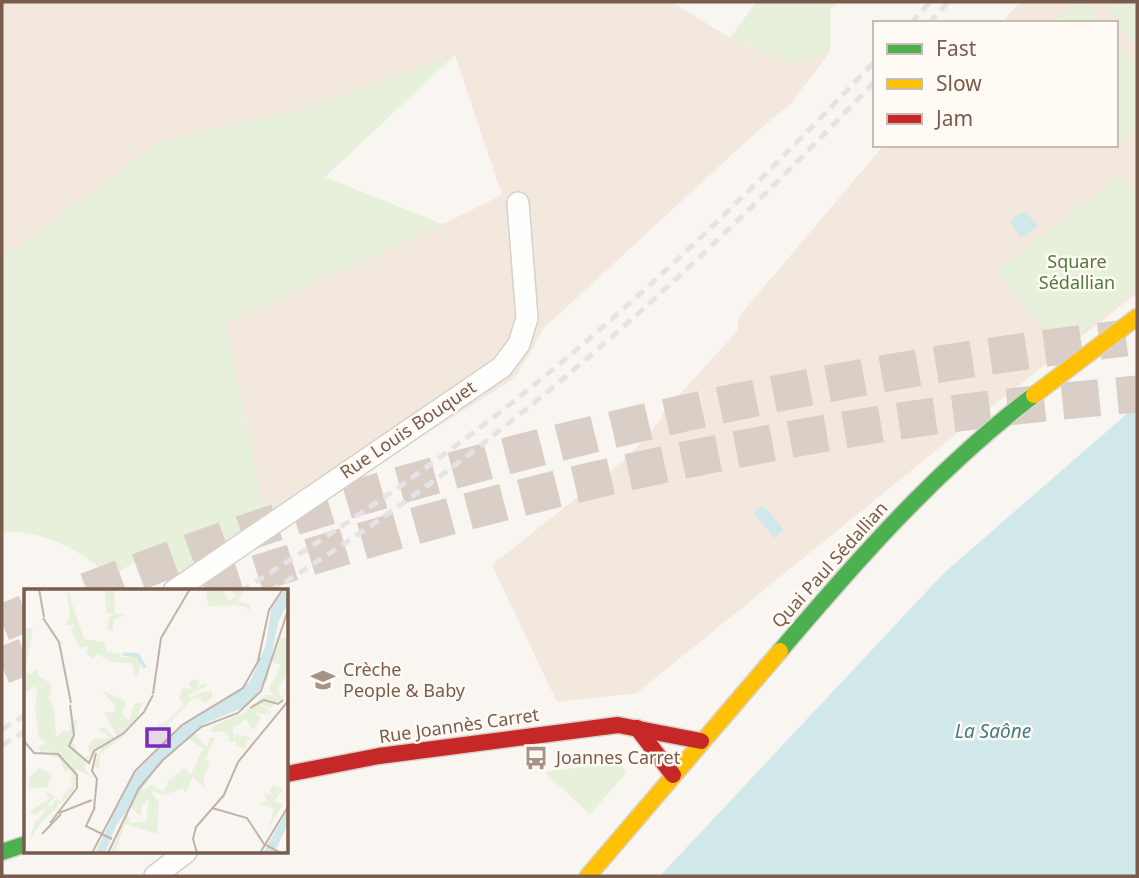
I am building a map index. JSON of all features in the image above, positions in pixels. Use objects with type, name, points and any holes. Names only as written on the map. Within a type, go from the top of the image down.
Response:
[{"type":"main road","name":"Quai Paul Sédallian","points":[[588,876],[861,556],[932,482],[1029,399],[1137,317]]},
{"type":"main road","name":"Rue Joannès Carret","points":[[289,774],[391,754],[618,725],[701,741]]},
{"type":"main road","points":[[637,727],[673,775]]},
{"type":"main road","points":[[2,852],[24,845]]},
{"type":"street","name":"Rue Louis Bouquet","points":[[177,589],[502,367],[519,344],[527,318],[518,203]]},
{"type":"street","points":[[155,876],[183,854]]},
{"type":"shaded area","points":[[2,2],[672,2],[730,38],[791,63],[830,52],[791,103],[544,328],[515,378],[363,473],[266,516],[225,323],[502,195],[455,55],[306,108],[158,143],[2,259]]},
{"type":"shaded area","points":[[1020,2],[1137,2],[1137,293],[955,435],[637,693],[557,702],[492,565],[629,456],[662,418],[662,414],[738,330],[741,314],[882,147],[1118,147],[1118,21],[1003,21]]},
{"type":"green space","points":[[756,2],[839,2],[830,9],[830,52],[791,63],[730,38]]},
{"type":"green space","points":[[1078,2],[1084,2],[1099,21],[1053,21]]},
{"type":"green space","points":[[1102,2],[1137,2],[1137,47],[1118,21]]},
{"type":"green space","points":[[1118,45],[1137,69],[1137,128],[1118,143]]},
{"type":"green space","points":[[455,55],[325,177],[443,224],[225,323],[266,516],[167,581],[148,552],[111,578],[87,558],[61,544],[47,538],[2,531],[2,259],[158,143],[306,108]]},
{"type":"green space","name":"Square Sédallian","points":[[1121,175],[1137,195],[1137,288],[1059,350],[998,270]]},
{"type":"green space","points":[[620,762],[626,773],[590,814],[544,772]]},
{"type":"water","points":[[1026,212],[1038,226],[1021,238],[1010,222],[1018,214]]},
{"type":"water","name":"La Saône","points":[[1137,405],[1137,876],[660,876],[944,573]]},
{"type":"water","points":[[762,506],[784,530],[774,538],[754,513]]},
{"type":"tunnel","points":[[92,589],[300,515],[401,485],[606,431],[917,368],[1126,338]]},
{"type":"tunnel","points":[[211,589],[362,541],[601,478],[763,445],[917,418],[1137,394]]},
{"type":"tunnel","points":[[2,623],[24,614]]},
{"type":"tunnel","points":[[2,666],[24,657]]},
{"type":"railway","points":[[913,21],[930,2]]},
{"type":"railway","points":[[931,21],[948,2]]},
{"type":"railway","points":[[244,589],[397,488],[472,434],[545,376],[631,302],[714,224],[873,63]]},
{"type":"railway","points":[[273,589],[353,538],[434,481],[589,357],[736,222],[873,83]]},
{"type":"railway","points":[[2,729],[24,716]]},
{"type":"railway","points":[[2,745],[24,732]]},
{"type":"traffic: fast","points":[[780,651],[900,516],[964,453],[1034,395]]},
{"type":"traffic: fast","points":[[2,852],[24,845]]},
{"type":"traffic: slow","points":[[1034,395],[1137,317]]},
{"type":"traffic: slow","points":[[588,876],[780,651]]},
{"type":"traffic: jam","points":[[289,774],[379,756],[618,725],[701,741]]},
{"type":"traffic: jam","points":[[637,728],[673,775]]},
{"type":"place","name":"Crèche People & Baby","points":[[323,680]]},
{"type":"place","name":"Joannes Carret","points":[[536,758]]}]
